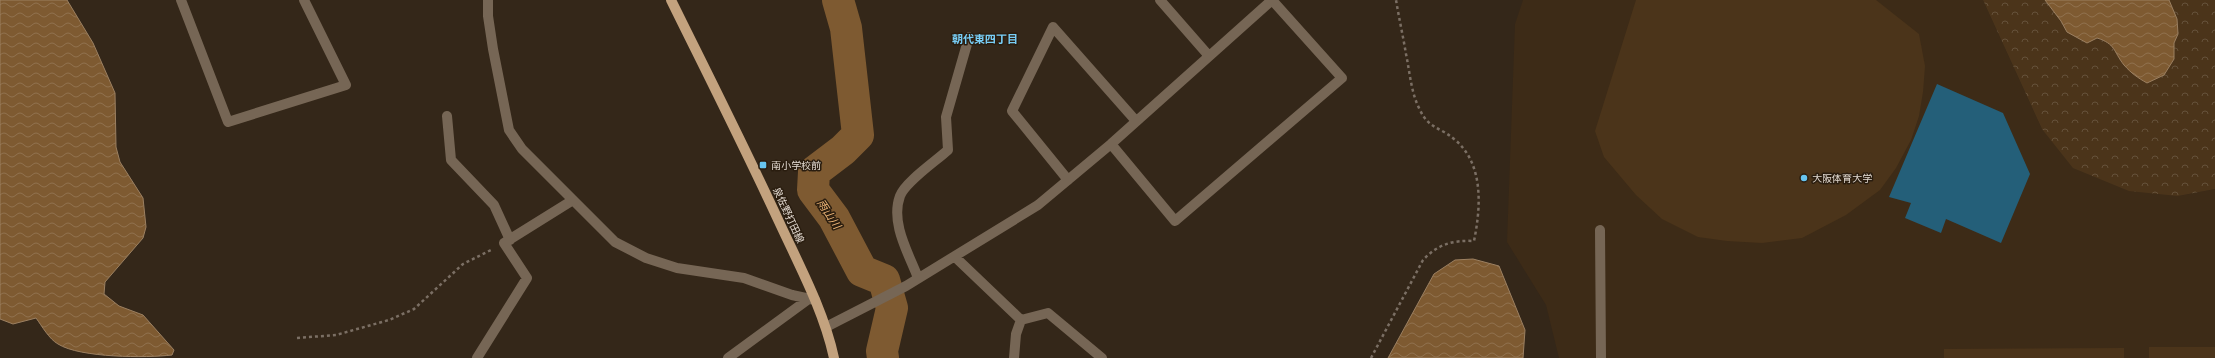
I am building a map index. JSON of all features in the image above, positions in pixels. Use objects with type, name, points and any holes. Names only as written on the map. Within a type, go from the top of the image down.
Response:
[{"type":"main road","name":"泉佐野打田線","points":[[671,0],[744,147],[812,299],[826,326],[834,358]]},
{"type":"street","points":[[181,0],[228,122],[346,85],[304,0]]},
{"type":"street","points":[[488,0],[488,16],[493,49],[509,130],[522,149],[615,242],[646,258],[677,268],[744,278],[792,295],[812,299]]},
{"type":"street","points":[[1160,0],[1209,56]]},
{"type":"street","points":[[826,326],[868,307],[906,286],[1038,205],[1111,144],[1272,0],[1342,78],[1175,221],[1111,144]]},
{"type":"street","points":[[1068,180],[1012,112],[1053,27],[1136,121]]},
{"type":"street","points":[[918,278],[899,227],[897,211],[900,196],[907,186],[948,150],[946,117],[969,37]]},
{"type":"street","points":[[447,116],[451,160],[494,205],[507,242],[527,278],[477,358]]},
{"type":"street","points":[[507,242],[573,200]]},
{"type":"street","points":[[1600,230],[1601,358]]},
{"type":"street","points":[[955,257],[1021,320]]},
{"type":"street","points":[[728,358],[812,299]]},
{"type":"street","points":[[1021,320],[1048,313],[1102,358]]},
{"type":"street","points":[[1014,358],[1016,334],[1021,320]]},
{"type":"path","points":[[1372,358],[1423,260],[1433,250],[1443,244],[1458,240],[1474,241],[1478,222],[1479,200],[1471,160],[1453,138],[1433,127],[1425,119],[1419,108],[1410,80],[1396,0]]},
{"type":"path","points":[[297,338],[336,335],[389,320],[414,309],[462,264],[507,242]]},
{"type":"shaded area","name":"大阪体育大学","points":[[1523,0],[1983,0],[2042,129],[2178,196],[2215,189],[2215,358],[1559,358],[1546,305],[1507,242],[1515,24]]},
{"type":"green space","points":[[1636,0],[1876,0],[1919,34],[1925,66],[1919,116],[1911,140],[1896,168],[1880,190],[1846,215],[1802,238],[1762,243],[1727,241],[1698,237],[1662,219],[1636,195],[1604,157],[1595,131]]},
{"type":"green space","points":[[1983,0],[2045,0],[2061,21],[2067,32],[2109,42],[2124,65],[2174,59],[2174,43],[2178,34],[2177,19],[2169,0],[2215,0],[2215,189],[2178,196],[2129,191],[2073,168],[2042,129]]},
{"type":"green space","points":[[2149,347],[2215,347],[2215,358],[2149,358]]},
{"type":"green space","points":[[2124,348],[2124,358],[1944,358],[1944,349]]},
{"type":"water","points":[[0,0],[67,0],[93,43],[115,93],[116,147],[120,162],[143,198],[146,227],[143,238],[105,282],[104,294],[119,306],[143,315],[174,350],[172,355],[131,357],[82,352],[68,349],[55,342],[36,318],[13,324],[0,319]]},
{"type":"water","points":[[2045,0],[2169,0],[2177,19],[2178,34],[2174,43],[2174,59],[2164,75],[2147,83],[2127,68],[2120,60],[2114,48],[2108,43],[2097,38],[2087,43],[2067,32],[2061,21]]},
{"type":"water","points":[[1473,259],[1499,266],[1525,330],[1523,358],[1388,358],[1434,274],[1455,260]]},
{"type":"building","points":[[1937,84],[2003,113],[2030,174],[2001,243],[1946,219],[1941,233],[1905,218],[1911,203],[1889,197]]},
{"type":"waterway","name":"雨山川","points":[[838,0],[846,28],[858,135],[843,150],[814,172],[813,190],[834,218],[862,271],[884,280],[892,308],[882,351],[883,358]]},
{"type":"place","name":"南小学校前","points":[[763,165]]},
{"type":"place","name":"大阪体育大学","points":[[1804,178]]},
{"type":"district","name":"朝代東四丁目","points":[[985,39]]}]
